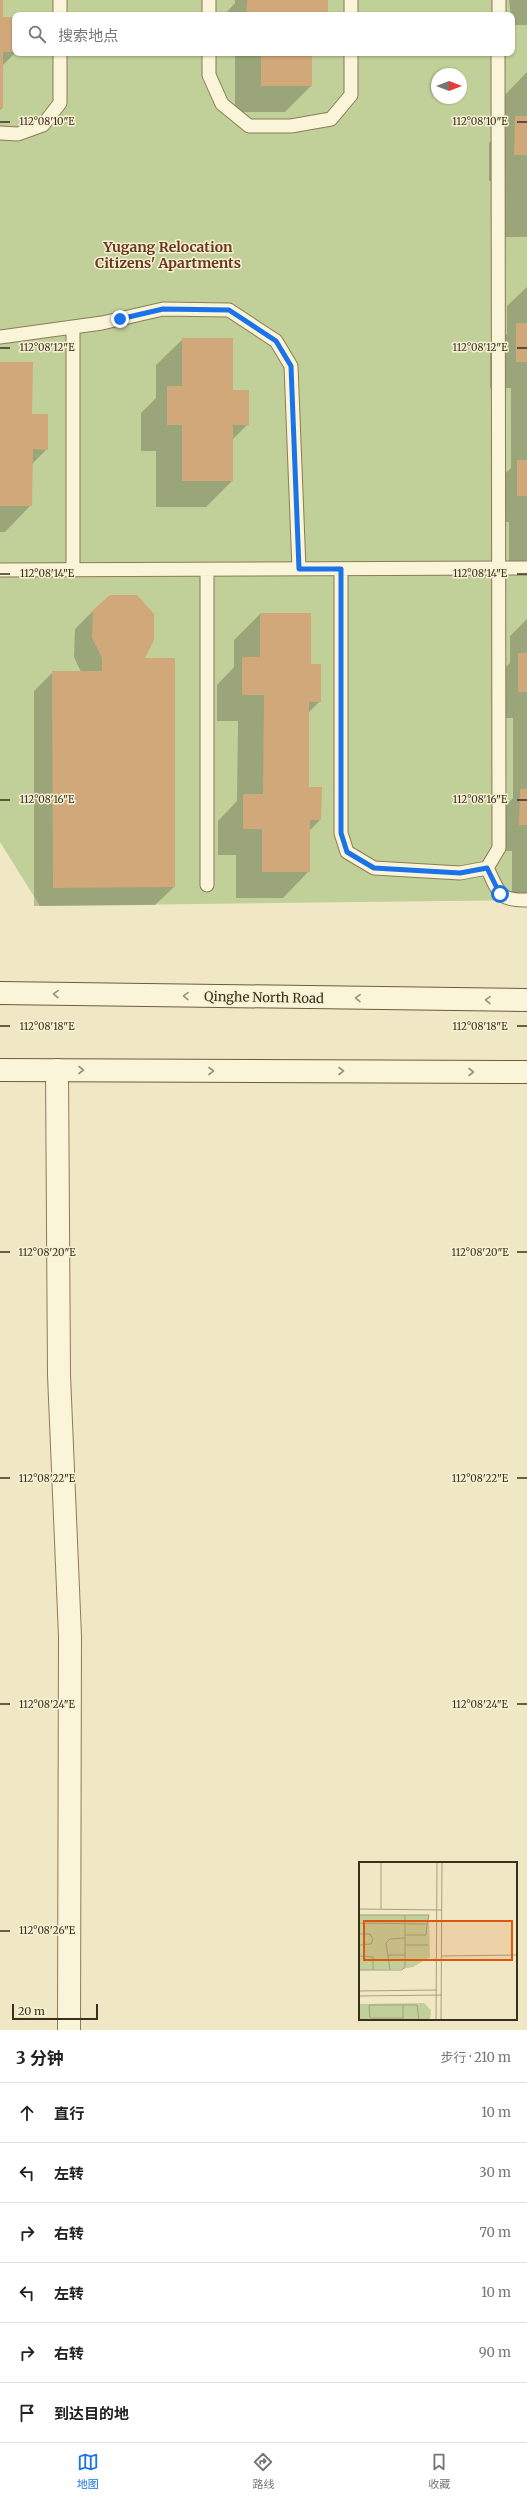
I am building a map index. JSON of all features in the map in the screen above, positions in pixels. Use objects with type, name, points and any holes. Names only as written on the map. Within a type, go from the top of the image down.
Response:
[{"type":"main road","name":"Qinghe North Road","points":[[0,993],[527,1000]]},
{"type":"main road","points":[[0,1070],[527,1072]]},
{"type":"main road","points":[[57,1070],[59,1375],[70,1636],[69,2030]]},
{"type":"lane","points":[[60,0],[60,12]]},
{"type":"lane","points":[[209,0],[209,12]]},
{"type":"lane","points":[[351,0],[351,12]]},
{"type":"lane","points":[[498,0],[498,12]]},
{"type":"lane","points":[[0,134],[18,134],[43,125],[60,103],[60,56]]},
{"type":"lane","points":[[209,56],[209,75],[222,104],[249,126],[291,126],[331,120],[350,95],[351,56]]},
{"type":"lane","points":[[341,569],[341,833],[347,852],[374,868],[460,873],[487,868],[499,848],[498,56]]},
{"type":"lane","points":[[0,337],[73,328],[163,309],[229,310],[276,341],[291,366],[299,569]]},
{"type":"lane","points":[[73,328],[73,570]]},
{"type":"lane","points":[[0,570],[527,568]]},
{"type":"lane","points":[[207,570],[207,885]]},
{"type":"lane","points":[[487,868],[500,894],[510,900],[527,900]]},
{"type":"green space","points":[[0,0],[527,0],[527,900],[40,906],[0,842]]},
{"type":"building","points":[[0,0],[3,0],[3,17],[12,17],[12,52],[3,52],[3,108],[0,108]]},
{"type":"building","points":[[247,0],[328,0],[328,12],[246,12]]},
{"type":"building","points":[[261,56],[312,56],[312,86],[261,86]]},
{"type":"building","points":[[515,116],[527,116],[527,155],[514,155]]},
{"type":"building","points":[[516,323],[527,323],[527,362],[516,362]]},
{"type":"building","points":[[182,338],[233,338],[233,390],[249,390],[249,425],[233,425],[233,481],[182,481],[182,425],[167,425],[167,386],[182,386]]},
{"type":"building","points":[[0,362],[33,362],[32,414],[48,414],[48,450],[33,449],[32,506],[0,506]]},
{"type":"building","points":[[517,460],[527,460],[527,496],[517,496]]},
{"type":"building","points":[[110,595],[137,595],[154,614],[154,640],[145,658],[175,658],[175,887],[53,888],[52,671],[102,671],[102,658],[92,638],[93,610]]},
{"type":"building","points":[[260,613],[311,613],[311,664],[321,664],[321,702],[309,702],[309,787],[322,787],[321,820],[310,820],[310,872],[262,872],[262,829],[243,829],[243,794],[263,794],[264,695],[242,695],[242,657],[260,657]]},
{"type":"building","points":[[518,653],[527,653],[527,692],[518,692]]},
{"type":"building","points":[[520,789],[527,789],[527,825],[519,825]]},
{"type":"district","name":"Yugang Relocation Citizens' Apartments","points":[[168,256]]},
{"type":"route","points":[[120,319],[163,309],[229,310],[276,341],[291,366],[299,569],[341,569],[341,833],[347,852],[374,868],[460,873],[487,868],[500,894]]}]
